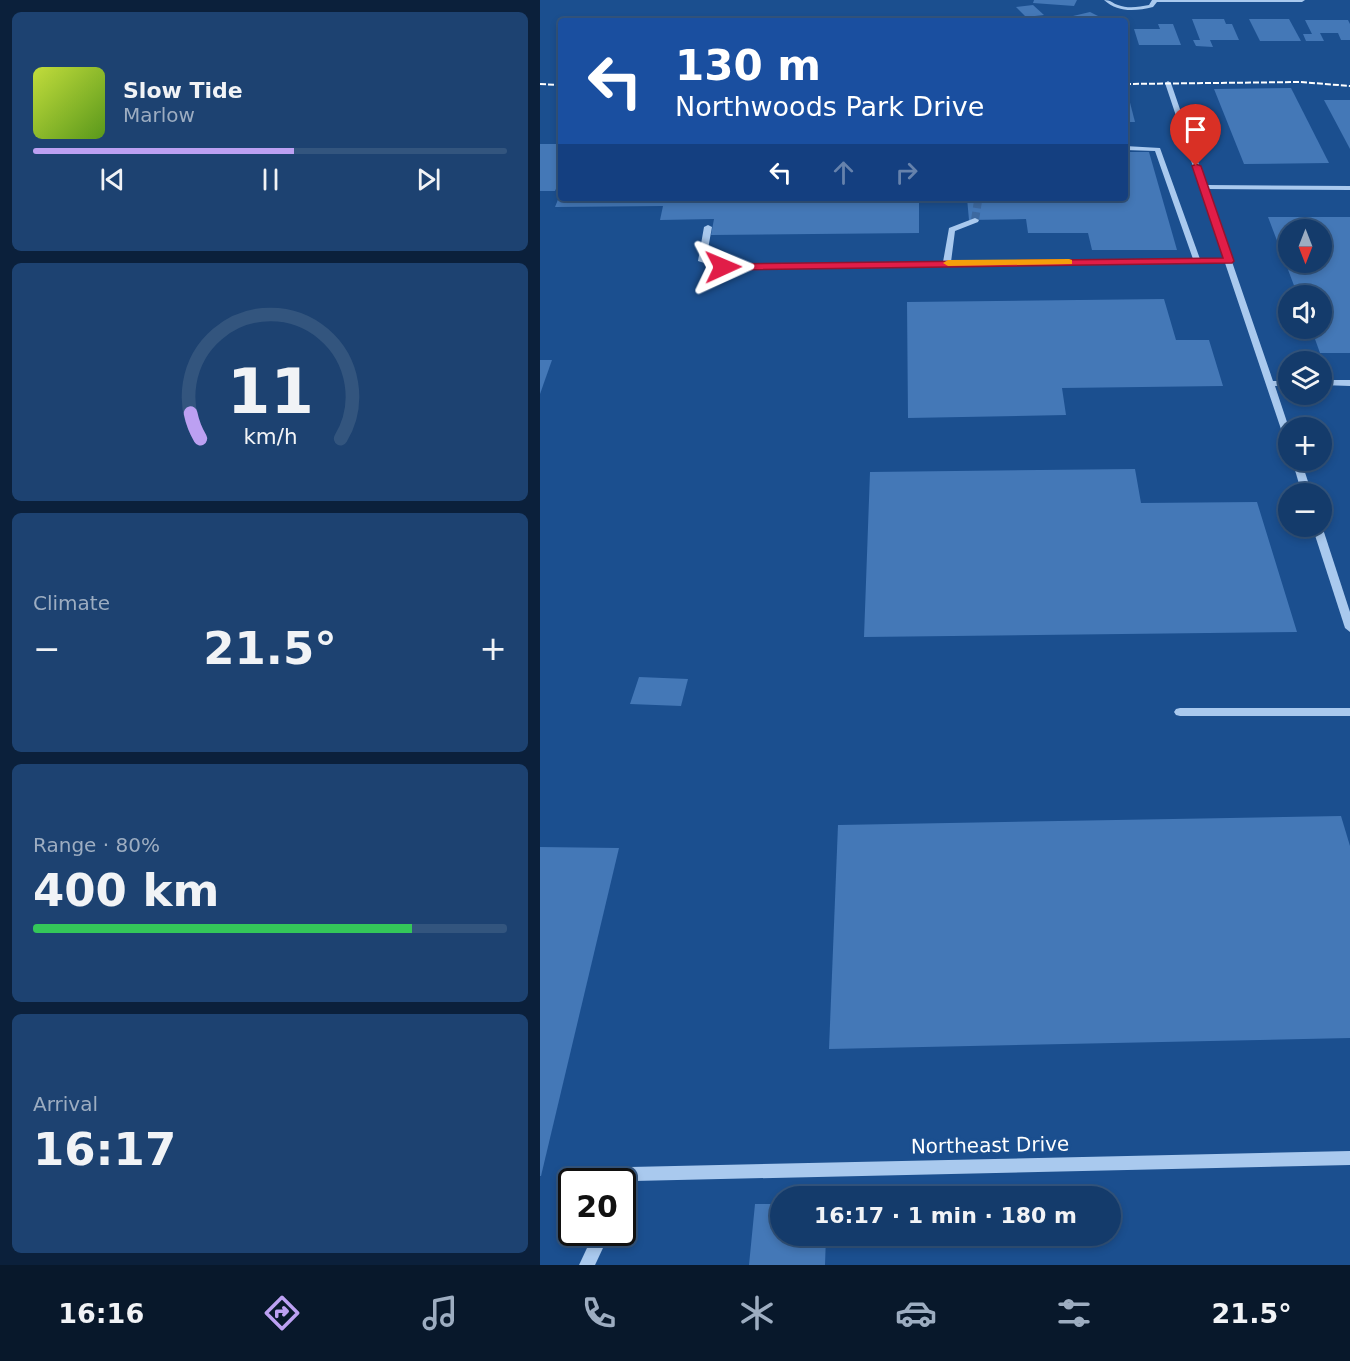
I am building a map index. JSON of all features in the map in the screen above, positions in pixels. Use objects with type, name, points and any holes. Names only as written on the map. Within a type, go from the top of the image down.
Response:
[{"type":"street","points":[[1107,0],[1120,7],[1137,9],[1151,6],[1155,0],[1302,0]]},
{"type":"street","points":[[1168,84],[1281,417]]},
{"type":"street","points":[[1128,148],[1158,149],[1197,261]]},
{"type":"street","points":[[1204,187],[1350,188]]},
{"type":"street","points":[[947,263],[952,230],[975,220]]},
{"type":"street","points":[[708,227],[702,261],[723,267],[1229,261]]},
{"type":"street","points":[[1332,383],[1350,383]]},
{"type":"street","points":[[1271,384],[1278,384]]},
{"type":"street","points":[[1321,537],[1350,628]]},
{"type":"street","points":[[1180,712],[1350,712]]},
{"type":"street","name":"Northeast Drive","points":[[636,1174],[1350,1158]]},
{"type":"street","points":[[587,1265],[596,1246]]},
{"type":"building","points":[[1034,0],[1077,0],[1074,6],[1033,3]]},
{"type":"building","points":[[1033,5],[1044,15],[1026,17],[1016,7]]},
{"type":"building","points":[[1090,12],[1102,18],[1064,18]]},
{"type":"building","points":[[1192,19],[1224,19],[1226,24],[1232,24],[1239,40],[1210,40],[1213,47],[1196,46],[1193,40],[1200,40]]},
{"type":"building","points":[[1249,19],[1289,19],[1301,41],[1260,41]]},
{"type":"building","points":[[1305,20],[1348,20],[1350,40],[1341,40],[1338,33],[1320,33],[1324,41],[1306,41],[1303,34],[1312,34]]},
{"type":"building","points":[[1158,24],[1173,24],[1181,45],[1139,45],[1134,29],[1160,29]]},
{"type":"building","points":[[1291,88],[1329,163],[1244,164],[1214,89]]},
{"type":"building","points":[[1128,95],[1135,122],[1128,122]]},
{"type":"building","points":[[1324,100],[1350,100],[1350,149]]},
{"type":"building","points":[[540,144],[558,144],[558,184],[555,191],[540,191]]},
{"type":"building","points":[[1128,152],[1149,152],[1177,250],[1092,250],[1088,233],[1028,233],[1026,219],[969,220],[967,201],[1128,201]]},
{"type":"building","points":[[558,200],[919,201],[919,233],[711,235],[714,219],[660,220],[663,206],[555,207]]},
{"type":"building","points":[[1268,217],[1350,217],[1350,353],[1319,351],[1315,339],[1332,339],[1332,285],[1294,285],[1289,273],[1332,273],[1332,219],[1278,219],[1278,243]]},
{"type":"building","points":[[1164,299],[1176,340],[1209,340],[1223,386],[1062,388],[1066,415],[908,418],[907,302]]},
{"type":"building","points":[[540,360],[552,360],[540,394]]},
{"type":"building","points":[[1135,469],[1141,503],[1257,502],[1297,632],[864,637],[870,472]]},
{"type":"building","points":[[639,677],[688,679],[681,706],[630,704]]},
{"type":"building","points":[[1341,816],[1350,846],[1350,1038],[829,1049],[838,825]]},
{"type":"building","points":[[540,847],[619,848],[541,1176],[540,1176]]},
{"type":"building","points":[[755,1204],[770,1204],[770,1246],[826,1246],[825,1265],[749,1265]]},
{"type":"tunnel","points":[[975,220],[978,201]]},
{"type":"railway","points":[[1128,84],[1300,82],[1350,86]]},
{"type":"railway","points":[[540,84],[558,85]]},
{"type":"slow traffic","points":[[948,263],[1069,262]]},
{"type":"route","points":[[723,267],[1229,261],[1196,166]]}]
